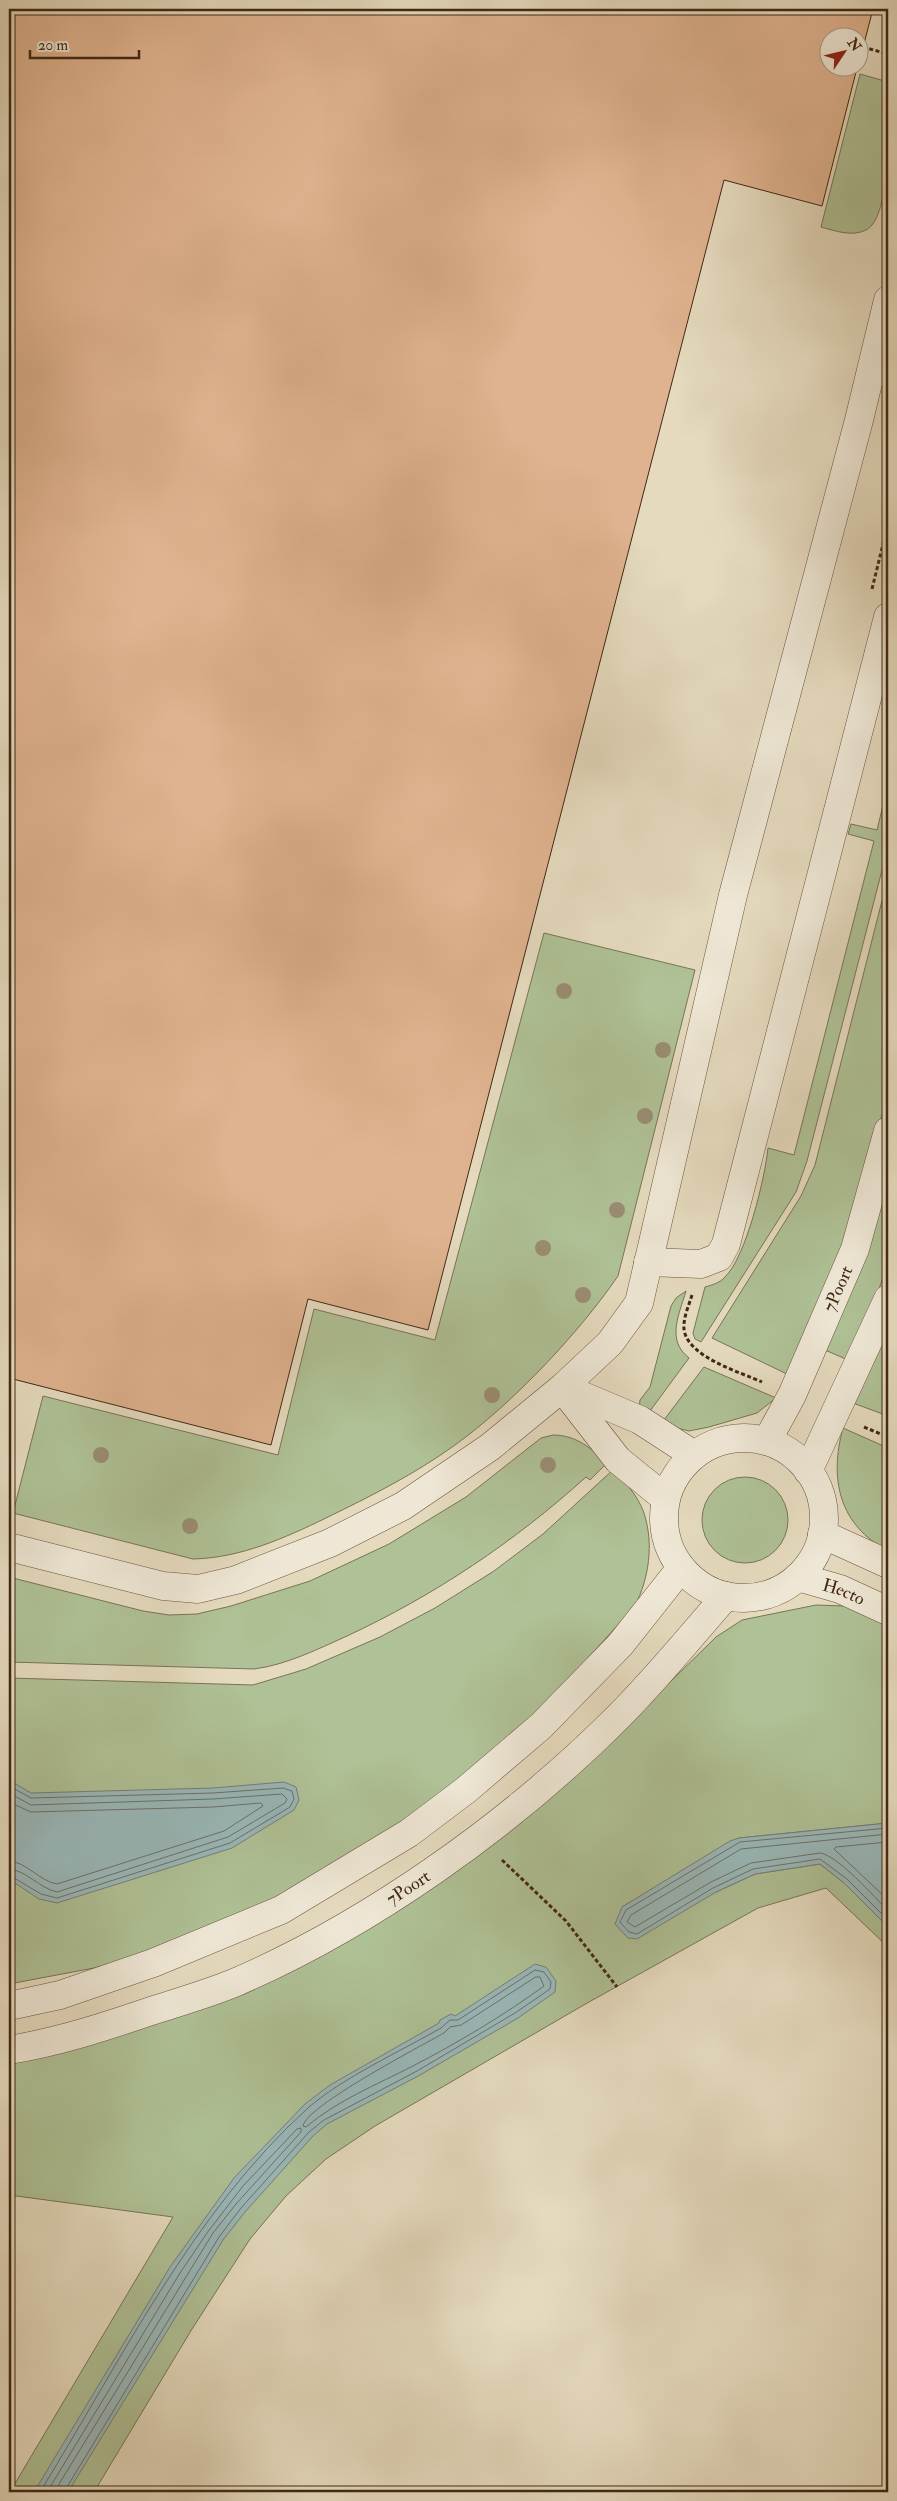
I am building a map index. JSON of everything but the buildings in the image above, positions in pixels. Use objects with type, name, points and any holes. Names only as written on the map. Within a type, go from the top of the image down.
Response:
[{"type":"street","points":[[9,1547],[163,1586],[198,1589],[236,1580],[330,1543],[403,1506],[490,1448],[562,1388],[610,1343],[639,1303],[733,895],[859,420],[888,300]]},
{"type":"street","points":[[648,1262],[701,1264],[719,1257],[726,1244],[888,617]]},
{"type":"street","name":"7Poort","points":[[767,1441],[792,1395],[855,1249],[888,1131]]},
{"type":"street","points":[[808,1471],[888,1299]]},
{"type":"street","points":[[562,1388],[640,1420],[694,1455]]},
{"type":"street","points":[[562,1388],[618,1460],[666,1498]]},
{"type":"street","points":[[741,1438],[767,1441],[797,1458],[817,1485],[822,1501],[822,1534],[809,1564],[798,1577],[782,1588],[765,1595],[745,1598],[726,1596],[694,1581],[681,1568],[669,1547],[664,1523],[666,1498],[672,1482],[681,1467],[694,1455],[716,1442],[741,1438]]},
{"type":"street","points":[[822,1534],[888,1564]]},
{"type":"street","points":[[9,2006],[60,1994],[153,1963],[280,1910],[409,1833],[466,1790],[541,1726],[620,1645],[681,1568]]},
{"type":"street","name":"Hecto","points":[[798,1577],[840,1589],[888,1611]]},
{"type":"street","name":"7Poort","points":[[9,2050],[39,2045],[104,2027],[233,1983],[317,1941],[389,1900],[477,1838],[521,1804],[613,1722],[726,1596]]},
{"type":"path","points":[[870,50],[888,54]]},
{"type":"path","points":[[477,1838],[525,1879],[566,1921],[617,1986]]},
{"type":"green space","points":[[870,77],[888,82],[888,138],[885,185],[875,221],[866,230],[855,233],[838,232],[821,227],[859,78]]},
{"type":"green space","points":[[888,785],[888,847],[807,1161],[796,1192],[701,1342],[695,1339],[693,1333],[705,1287],[716,1284],[723,1279],[733,1267],[740,1253],[759,1197],[768,1148],[794,1155],[874,841],[848,834],[851,824],[877,830]]},
{"type":"green space","points":[[888,877],[888,1092],[856,1213],[789,1375],[712,1338],[801,1196],[815,1165]]},
{"type":"green space","points":[[544,933],[695,970],[618,1276],[584,1321],[543,1367],[499,1410],[455,1445],[424,1466],[360,1501],[295,1533],[245,1551],[211,1558],[193,1559],[13,1513],[43,1396],[278,1455],[314,1309],[435,1340]]},
{"type":"green space","points":[[888,1171],[888,1264],[871,1311],[848,1360],[825,1350]]},
{"type":"green space","points":[[686,1291],[678,1318],[676,1335],[682,1351],[689,1358],[650,1411],[639,1410],[640,1400],[650,1387],[671,1306],[676,1298]]},
{"type":"green space","points":[[888,1327],[888,1416],[853,1403]]},
{"type":"green space","points":[[704,1367],[776,1398],[757,1413],[709,1427],[689,1431],[661,1424]]},
{"type":"green space","points":[[843,1428],[888,1448],[888,1551],[871,1540],[858,1528],[842,1499],[837,1465]]},
{"type":"green space","points":[[553,1435],[569,1437],[583,1443],[607,1463],[590,1480],[586,1477],[531,1524],[442,1585],[380,1620],[313,1651],[278,1664],[254,1669],[9,1662],[9,1577],[143,1611],[169,1615],[197,1614],[231,1606],[310,1581],[389,1544],[466,1497],[541,1438]]},
{"type":"green space","points":[[614,1469],[631,1490],[644,1513],[649,1537],[649,1561],[644,1584],[635,1606],[519,1734],[450,1792],[332,1870],[173,1947],[94,1968],[9,1984],[9,1678],[253,1685],[306,1669],[380,1637],[435,1608],[494,1571],[543,1534]]},
{"type":"green space","points":[[745,1477],[761,1480],[769,1484],[781,1496],[785,1504],[788,1520],[785,1536],[781,1544],[769,1556],[761,1560],[745,1563],[729,1560],[721,1556],[709,1544],[705,1536],[702,1520],[705,1504],[709,1496],[721,1484],[729,1480]]},
{"type":"green space","points":[[816,1605],[844,1606],[888,1623],[888,1823],[739,1838],[622,1907],[716,1892],[755,1874],[820,1864],[844,1883],[888,1927],[888,1947],[826,1888],[758,1908],[589,2002],[375,2126],[326,2159],[286,2196],[250,2239],[192,2329],[94,2492],[10,2492],[173,2217],[9,2195],[9,2058],[367,1927],[664,1688],[716,1637],[742,1620]]},
{"type":"water","points":[[9,1780],[31,1793],[213,1788],[284,1782],[296,1787],[299,1800],[294,1810],[232,1848],[57,1903],[39,1899],[9,1879]]},
{"type":"water","points":[[888,1823],[888,1927],[844,1883],[820,1864],[755,1874],[716,1892],[637,1939],[628,1938],[615,1924],[622,1907],[730,1841],[739,1838]]},
{"type":"water","points":[[535,1964],[546,1967],[556,1981],[555,1992],[518,2018],[420,2075],[327,2124],[313,2136],[245,2212],[223,2240],[68,2492],[34,2492],[170,2267],[234,2178],[305,2104],[330,2085],[439,2023],[440,2020],[451,2014],[455,2016]]}]
